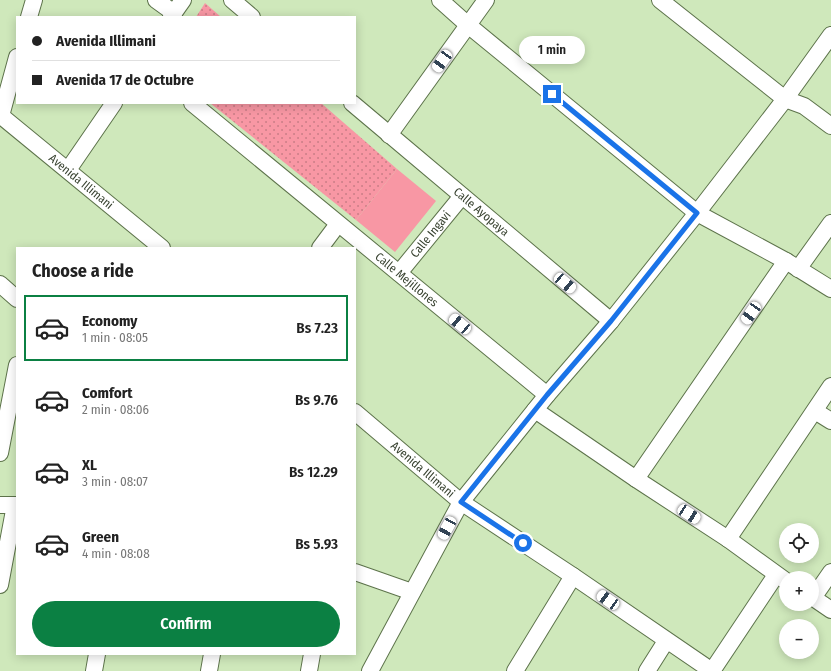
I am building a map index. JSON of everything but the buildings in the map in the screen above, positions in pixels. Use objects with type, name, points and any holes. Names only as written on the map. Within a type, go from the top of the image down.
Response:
[{"type":"street","points":[[29,16],[34,0]]},
{"type":"street","points":[[156,0],[172,15],[183,0]]},
{"type":"street","points":[[232,0],[251,16]]},
{"type":"street","points":[[440,0],[468,25],[697,213],[792,265],[831,289]]},
{"type":"street","points":[[389,135],[486,0]]},
{"type":"street","points":[[660,0],[785,99],[804,106],[831,126]]},
{"type":"street","points":[[370,671],[461,502],[547,395],[611,321],[697,213],[785,99],[831,35]]},
{"type":"street","points":[[0,115],[16,60]]},
{"type":"street","points":[[68,170],[113,104]]},
{"type":"street","name":"Calle Mejillones","points":[[193,104],[547,395]]},
{"type":"street","name":"Calle Ayopaya","points":[[353,104],[611,321]]},
{"type":"street","name":"Avenida Illimani","points":[[0,115],[161,247]]},
{"type":"street","name":"Calle Ingavi","points":[[399,273],[462,196]]},
{"type":"street","points":[[636,479],[792,265],[831,223]]},
{"type":"street","points":[[321,247],[338,224]]},
{"type":"street","points":[[0,284],[16,297]]},
{"type":"street","points":[[0,452],[16,370]]},
{"type":"street","points":[[728,539],[831,386]]},
{"type":"street","points":[[535,410],[636,479],[728,539],[779,577]]},
{"type":"street","points":[[815,411],[831,420]]},
{"type":"street","name":"Avenida Illimani","points":[[356,413],[461,502],[712,671]]},
{"type":"street","points":[[0,585],[11,505]]},
{"type":"street","points":[[356,572],[412,592]]},
{"type":"street","points":[[819,589],[831,572]]},
{"type":"street","points":[[515,671],[573,576]]},
{"type":"street","points":[[712,671],[779,581]]},
{"type":"street","points":[[819,602],[831,610]]},
{"type":"street","points":[[647,671],[666,640]]},
{"type":"street","points":[[94,671],[97,655]]},
{"type":"street","points":[[209,671],[212,655]]},
{"type":"street","points":[[309,671],[312,655]]},
{"type":"shaded area","points":[[205,3],[220,16],[197,16]]},
{"type":"shaded area","points":[[211,104],[322,104],[397,169],[356,220]]},
{"type":"shaded area","points":[[397,169],[436,201],[395,252],[356,220]]},
{"type":"route","points":[[523,543],[461,502],[547,395],[611,321],[697,213],[552,94]]}]
